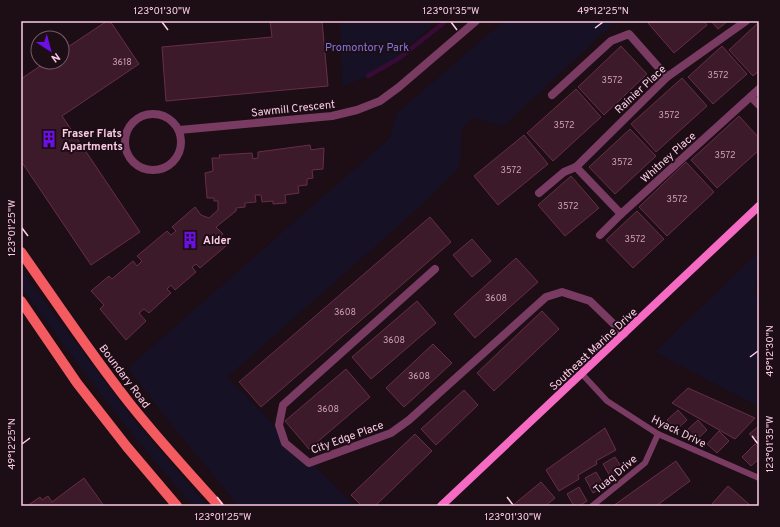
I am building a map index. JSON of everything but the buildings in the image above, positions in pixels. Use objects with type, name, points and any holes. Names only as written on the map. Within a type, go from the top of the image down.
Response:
[{"type":"main road","name":"Boundary Road","points":[[21,252],[130,404],[151,430],[219,506]]},
{"type":"main road","points":[[21,301],[77,383],[127,447],[177,506]]},
{"type":"street","name":"Sawmill Crescent","points":[[179,130],[332,116],[357,110],[380,101],[399,87],[476,21]]},
{"type":"street","name":"Rainier Place","points":[[538,193],[564,172],[576,167],[667,77],[746,21]]},
{"type":"street","points":[[552,95],[611,41],[629,34],[667,77]]},
{"type":"street","name":"Whitney Place","points":[[600,235],[621,214],[759,89]]},
{"type":"street","points":[[751,97],[759,105]]},
{"type":"street","points":[[148,114],[158,114],[170,120],[179,130],[181,149],[177,158],[162,170],[152,171],[143,169],[134,164],[128,157],[124,139],[132,122],[140,117],[148,114]]},
{"type":"street","points":[[576,167],[621,214]]},
{"type":"street","name":"Southeast Marine Drive","points":[[441,506],[759,206]]},
{"type":"street","name":"City Edge Place","points":[[435,269],[283,404],[279,425],[285,443],[309,463],[391,433],[409,420],[546,297],[562,292],[590,301],[624,334]]},
{"type":"lane","name":"Hyack Drive","points":[[582,374],[607,401],[658,434],[759,478]]},
{"type":"lane","name":"Tuaq Drive","points":[[592,506],[645,463],[658,434]]},
{"type":"green space","name":"Promontory Park","points":[[340,21],[436,21],[383,70],[342,87]]},
{"type":"green space","points":[[504,21],[616,21],[504,126],[472,118],[462,129],[459,168],[424,203],[227,377],[354,506],[239,506],[162,413],[128,368],[390,138],[397,113]]},
{"type":"green space","points":[[759,252],[759,274],[754,290],[759,304],[759,407],[655,352]]},
{"type":"green space","points":[[24,274],[137,424],[208,506],[194,506],[126,426],[83,371],[21,286],[21,277],[23,277]]},
{"type":"waterway","points":[[368,76],[398,59],[446,21]]},
{"type":"place","name":"Fraser Flats Apartments","points":[[49,139]]},
{"type":"place","name":"Alder","points":[[190,240]]}]
